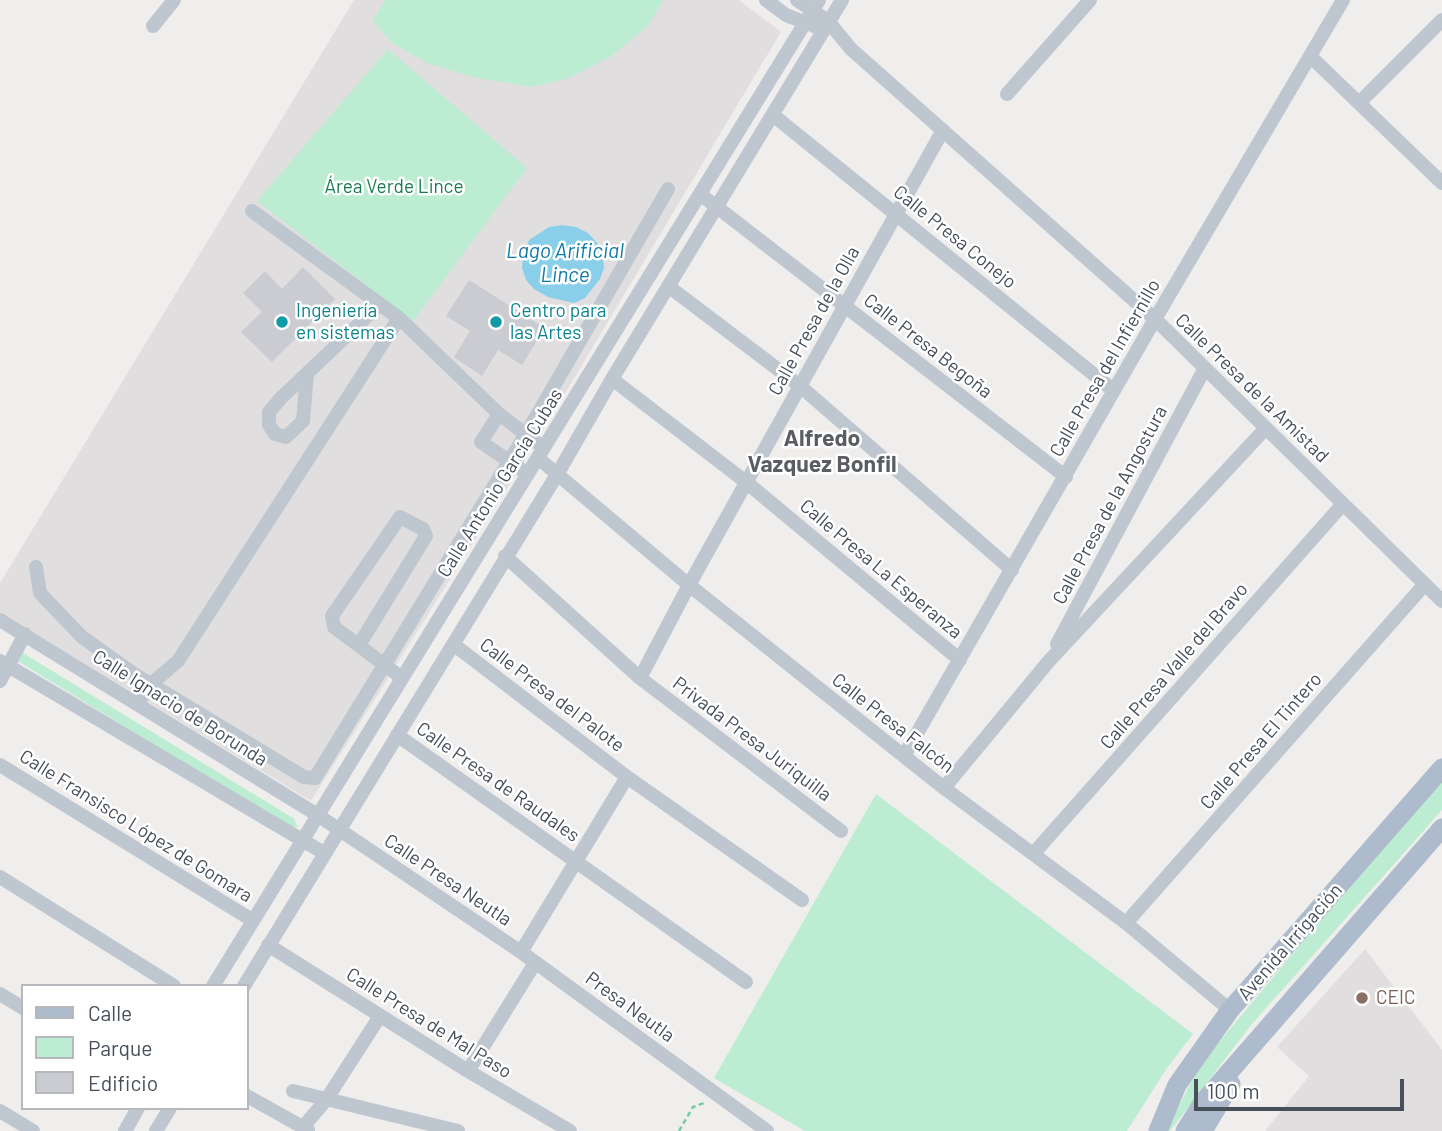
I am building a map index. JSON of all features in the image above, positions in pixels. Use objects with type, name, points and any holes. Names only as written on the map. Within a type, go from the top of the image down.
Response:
[{"type":"main road","name":"Avenida Irrigación","points":[[1158,1131],[1177,1085],[1230,1010],[1442,768]]},
{"type":"main road","name":"Avenida Irrigación","points":[[1185,1131],[1203,1102],[1442,828]]},
{"type":"main road","points":[[1203,1131],[1269,1025]]},
{"type":"main road","points":[[1145,1131],[1177,1085]]},
{"type":"street","points":[[153,26],[174,0]]},
{"type":"street","points":[[766,0],[786,15],[812,11]]},
{"type":"street","points":[[797,0],[812,11]]},
{"type":"street","points":[[245,984],[842,0]]},
{"type":"street","points":[[1007,94],[1090,0]]},
{"type":"street","name":"Calle Presa del Infiernillo","points":[[904,756],[1066,477],[1113,390],[1343,0]]},
{"type":"street","name":"Calle Presa de la Amistad","points":[[812,11],[1155,319],[1442,601]]},
{"type":"street","name":"Calle Antonio García Cubas","points":[[214,984],[316,814],[812,11]]},
{"type":"street","points":[[1359,103],[1442,20]]},
{"type":"street","points":[[1310,56],[1440,178]]},
{"type":"street","name":"Calle Presa Conejo","points":[[773,115],[1113,390]]},
{"type":"street","name":"Calle Presa de la Olla","points":[[640,678],[689,585],[943,130]]},
{"type":"street","points":[[36,567],[40,593],[82,637],[151,684],[304,776],[315,778],[526,434],[668,188]]},
{"type":"street","name":"Calle Presa Begoña","points":[[700,194],[1066,477]]},
{"type":"street","name":"Calle Presa Falcón","points":[[252,211],[399,318],[499,414],[526,434],[558,472],[689,585],[944,788],[1126,923],[1230,1010]]},
{"type":"street","points":[[668,286],[800,386],[1012,569]]},
{"type":"street","points":[[307,374],[380,304]]},
{"type":"street","points":[[137,704],[151,684],[178,661],[399,318]]},
{"type":"street","name":"Calle Presa de la Angostura","points":[[1049,661],[1205,368]]},
{"type":"street","name":"Calle Presa La Esperanza","points":[[612,379],[746,482],[960,660]]},
{"type":"street","points":[[499,414],[481,442],[528,474]]},
{"type":"street","name":"Calle Presa de la Angostura","points":[[944,788],[1049,661],[1266,428]]},
{"type":"street","name":"Calle Presa Valle del Bravo","points":[[1034,853],[1343,503]]},
{"type":"street","points":[[359,645],[426,536],[423,529],[400,517],[332,616],[334,627],[402,678]]},
{"type":"street","name":"Privada Presa Juriquilla","points":[[505,556],[640,678],[841,831]]},
{"type":"street","name":"Calle Presa El Tintero","points":[[1126,923],[1425,584]]},
{"type":"street","name":"Calle Ignacio de Borunda","points":[[0,620],[338,830]]},
{"type":"street","points":[[0,681],[4,664],[25,635]]},
{"type":"street","name":"Calle Presa del Palote","points":[[453,644],[627,777],[802,900]]},
{"type":"street","points":[[4,664],[324,853]]},
{"type":"street","points":[[106,685],[120,664]]},
{"type":"street","name":"Calle Presa de Raudales","points":[[397,735],[746,982]]},
{"type":"street","name":"Calle Fransisco López de Gomara","points":[[0,765],[252,920]]},
{"type":"street","points":[[522,951],[627,777]]},
{"type":"street","name":"Calle Presa Neutla","points":[[338,830],[522,951],[535,963]]},
{"type":"street","points":[[0,877],[171,984]]},
{"type":"street","name":"Calle Presa de Mal Paso","points":[[268,945],[468,1071],[570,1131]]},
{"type":"street","points":[[468,1071],[535,963]]},
{"type":"street","name":"Presa Neutla","points":[[535,963],[767,1131]]},
{"type":"street","points":[[0,994],[21,1007]]},
{"type":"street","points":[[248,1097],[306,1129],[380,1016]]},
{"type":"street","points":[[293,1091],[458,1131]]},
{"type":"street","points":[[125,1131],[137,1110]]},
{"type":"street","points":[[156,1131],[169,1110]]},
{"type":"street","points":[[0,1111],[33,1131]]},
{"type":"path","points":[[679,1131],[693,1107],[704,1103]]},
{"type":"shaded area","points":[[354,0],[739,0],[781,32],[536,442],[311,801],[0,612],[0,583]]},
{"type":"shaded area","name":"CEIC","points":[[1365,949],[1442,1050],[1442,1131],[1265,1131],[1309,1076],[1277,1047]]},
{"type":"green space","points":[[385,0],[663,0],[648,26],[610,57],[569,78],[531,87],[477,78],[429,64],[392,43],[373,21]]},
{"type":"green space","name":"Área Verde Lince","points":[[388,49],[527,168],[413,321],[257,201]]},
{"type":"green space","points":[[18,650],[293,818],[298,827],[288,827],[16,660]]},
{"type":"green space","points":[[1442,782],[1442,810],[1251,1025],[1170,1131],[1166,1131],[1200,1065],[1310,933]]},
{"type":"green space","points":[[876,794],[1193,1034],[1167,1068],[1127,1131],[805,1131],[714,1078]]},
{"type":"water","name":"Lago Arificial Lince","points":[[549,227],[576,227],[588,233],[598,244],[603,256],[604,268],[600,279],[585,298],[574,303],[548,297],[534,289],[526,280],[522,268],[523,255],[529,240]]},
{"type":"building","name":"Ingeniería en sistemas","points":[[303,267],[335,299],[272,362],[241,332],[262,312],[243,293],[265,271],[282,289]]},
{"type":"building","name":"Centro para las Artes","points":[[469,280],[545,328],[522,365],[498,350],[482,376],[454,357],[470,331],[446,316]]},
{"type":"place","name":"Ingeniería en sistemas","points":[[282,322]]},
{"type":"place","name":"Centro para las Artes","points":[[496,322]]},
{"type":"place","name":"CEIC","points":[[1362,998]]},
{"type":"district","name":"Alfredo Vazquez Bonfil","points":[[822,451]]}]
